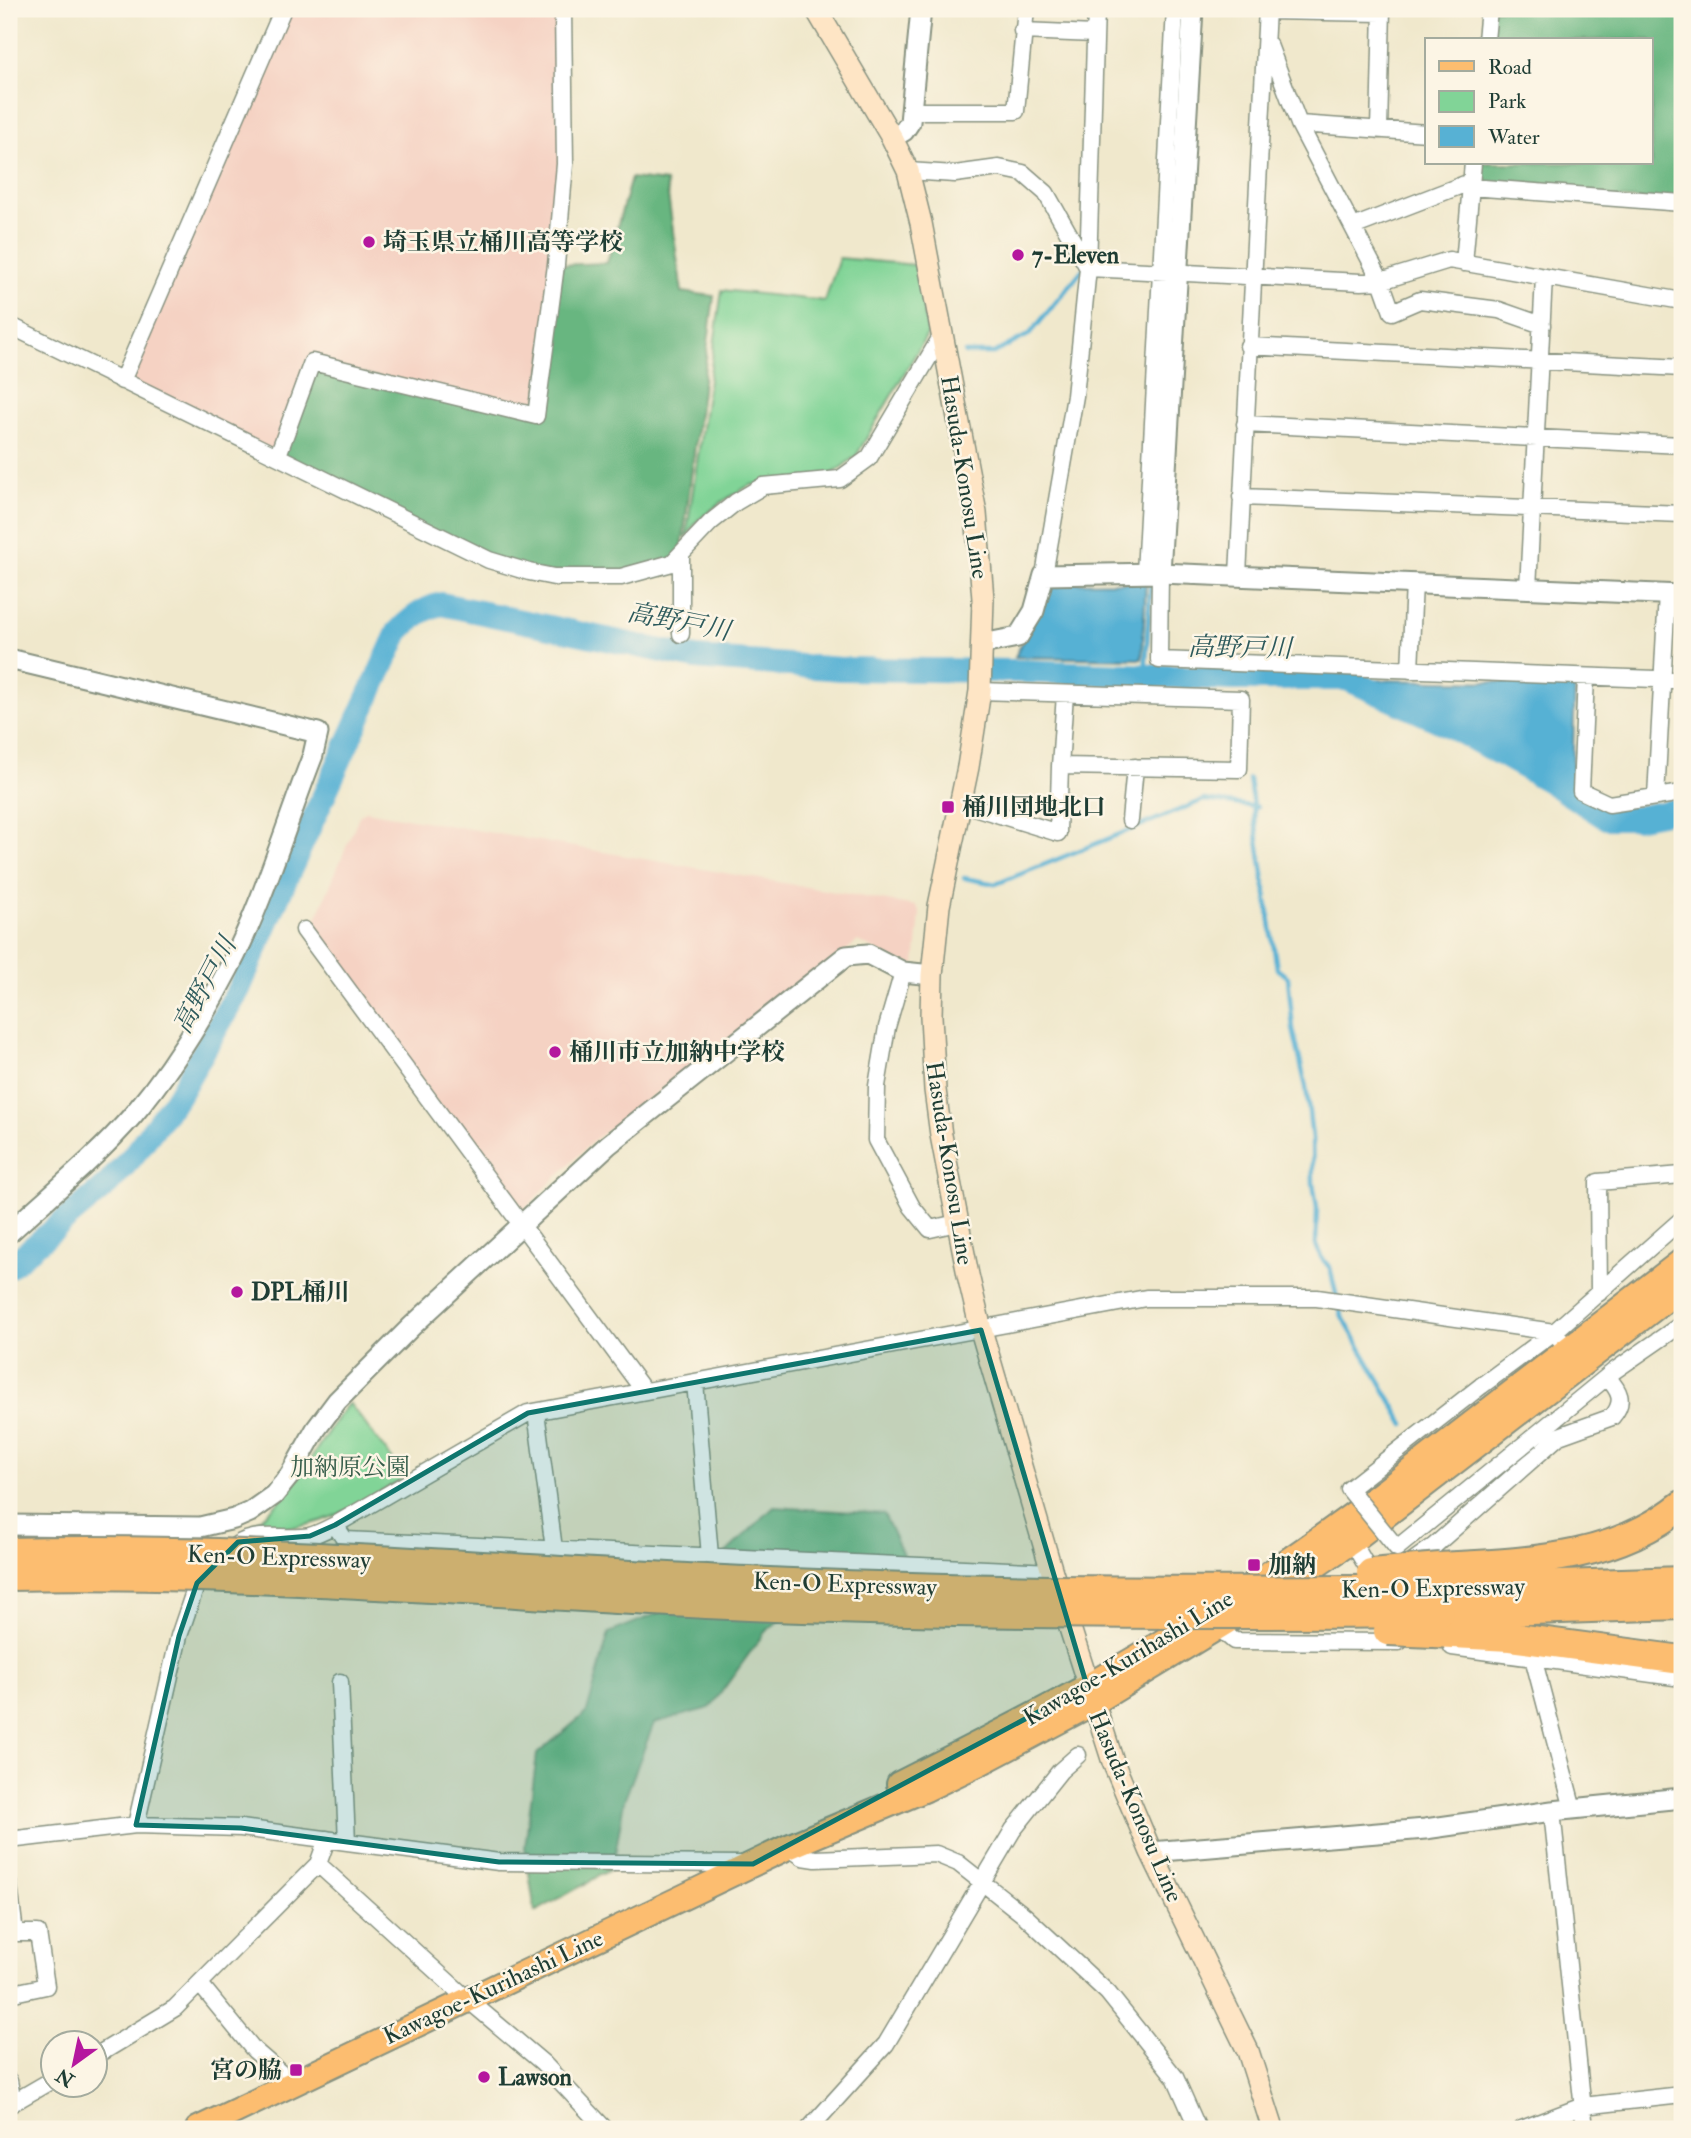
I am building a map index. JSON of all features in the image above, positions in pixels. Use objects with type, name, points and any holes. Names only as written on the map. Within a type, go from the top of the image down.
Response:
[{"type":"highway","points":[[1153,1603],[1438,1600],[1508,1563],[1593,1550],[1640,1534],[1682,1505]]},
{"type":"highway","name":"Ken-O Expressway","points":[[9,1552],[141,1552],[317,1558],[750,1581],[1027,1590],[1153,1603]]},
{"type":"highway","name":"Ken-O Expressway","points":[[9,1576],[140,1576],[303,1581],[747,1606],[1438,1600],[1682,1605]]},
{"type":"highway","name":"Ken-O Expressway","points":[[1438,1600],[1682,1581]]},
{"type":"highway","points":[[1438,1600],[1510,1637],[1682,1660]]},
{"type":"main road","name":"Hasuda-Konosu Line","points":[[816,9],[892,138],[908,171],[921,223],[976,513],[982,588],[980,691],[961,803],[939,906],[932,975],[935,1090],[957,1223],[981,1330],[1052,1572],[1113,1762],[1151,1852],[1248,2051],[1273,2129]]},
{"type":"main road","name":"Kawagoe-Kurihashi Line","points":[[1090,1695],[1338,1526],[1562,1341],[1682,1261]]},
{"type":"main road","name":"Kawagoe-Kurihashi Line","points":[[198,2129],[788,1847],[926,1789],[1090,1695],[1218,1628],[1352,1541],[1682,1287]]},
{"type":"street","points":[[122,381],[283,9]]},
{"type":"street","points":[[278,455],[312,362],[536,416],[556,265],[565,164],[563,9]]},
{"type":"street","points":[[892,138],[904,131],[911,122],[921,9]]},
{"type":"street","points":[[913,111],[1016,111],[1026,9]]},
{"type":"street","points":[[982,644],[1018,637],[1034,611],[1044,575],[1075,397],[1088,268],[1096,9]]},
{"type":"street","points":[[1175,9],[1169,272],[1152,573],[1159,660],[1682,680]]},
{"type":"street","points":[[1169,272],[1193,9]]},
{"type":"street","points":[[1486,38],[1489,9]]},
{"type":"street","points":[[1238,575],[1267,10],[1382,11],[1379,130]]},
{"type":"street","points":[[1022,31],[1094,34]]},
{"type":"street","points":[[1266,39],[1299,124],[1381,281],[1392,312],[1420,300],[1499,310],[1542,325]]},
{"type":"street","points":[[1299,124],[1425,133]]},
{"type":"street","points":[[1464,263],[1473,164]]},
{"type":"street","points":[[908,171],[955,174],[999,168],[1023,173],[1046,193],[1088,268]]},
{"type":"street","points":[[1353,226],[1470,184],[1682,203]]},
{"type":"street","points":[[1088,268],[1381,281],[1449,260],[1682,301]]},
{"type":"street","points":[[1528,588],[1544,277]]},
{"type":"street","points":[[9,325],[489,560],[554,577],[621,577],[672,564],[711,522],[736,502],[763,486],[840,479],[869,458],[942,335]]},
{"type":"street","points":[[1248,346],[1682,368]]},
{"type":"street","points":[[1245,424],[1682,445]]},
{"type":"street","points":[[1241,497],[1682,514]]},
{"type":"street","points":[[681,556],[681,634]]},
{"type":"street","points":[[1044,575],[1238,575],[1675,595],[1662,680],[1656,797]]},
{"type":"street","points":[[1410,670],[1413,583]]},
{"type":"street","points":[[9,659],[318,733],[313,755],[260,895],[229,967],[168,1071],[132,1116],[81,1171],[11,1226]]},
{"type":"street","points":[[1587,677],[1581,791],[1609,804],[1682,793]]},
{"type":"street","points":[[980,691],[1241,699],[1239,769],[1060,766]]},
{"type":"street","points":[[961,803],[1058,833],[1065,694]]},
{"type":"street","points":[[1130,820],[1135,767]]},
{"type":"street","points":[[304,930],[644,1391]]},
{"type":"street","points":[[9,1525],[200,1527],[217,1525],[250,1512],[274,1495],[290,1475],[316,1429],[337,1401],[412,1326],[608,1145],[846,956],[869,954],[903,972],[932,975]]},
{"type":"street","points":[[903,972],[887,1027],[877,1086],[876,1140],[912,1207],[930,1229],[957,1223]]},
{"type":"street","points":[[1598,1293],[1598,1182],[1682,1175]]},
{"type":"street","points":[[1682,1219],[1598,1293],[1562,1341],[1481,1386],[1349,1489],[1397,1548],[1607,1377],[1682,1324]]},
{"type":"street","points":[[136,1825],[179,1636],[197,1583],[238,1542],[261,1536],[310,1536],[335,1525],[528,1413],[1146,1297],[1317,1298],[1562,1341]]},
{"type":"street","points":[[1371,1574],[1397,1572],[1434,1546],[1559,1436],[1612,1417],[1621,1399],[1619,1390],[1607,1377]]},
{"type":"street","points":[[695,1382],[710,1556]]},
{"type":"street","points":[[536,1412],[554,1549]]},
{"type":"street","points":[[335,1525],[345,1540],[1052,1572]]},
{"type":"street","points":[[1352,1541],[1371,1574],[1378,1641]]},
{"type":"street","points":[[1218,1628],[1234,1641],[1378,1641],[1458,1647],[1682,1678]]},
{"type":"street","points":[[1537,1658],[1535,1665],[1573,1809]]},
{"type":"street","points":[[340,1682],[347,1842]]},
{"type":"street","points":[[809,2129],[886,2044],[1013,1830],[1060,1771],[1078,1755]]},
{"type":"street","points":[[1151,1852],[1425,1829],[1552,1811],[1682,1798]]},
{"type":"street","points":[[1552,1811],[1585,2129]]},
{"type":"street","points":[[9,1840],[136,1825],[241,1828],[499,1862],[753,1864]]},
{"type":"street","points":[[108,2049],[176,2008],[318,1864],[327,1839]]},
{"type":"street","points":[[788,1847],[803,1857],[816,1859],[936,1854],[958,1863],[1025,1916],[1108,1993],[1175,2077],[1198,2129]]},
{"type":"street","points":[[318,1864],[467,1999],[543,2063],[605,2129]]},
{"type":"street","points":[[9,1885],[15,1933],[38,1933],[46,1986],[9,1994]]},
{"type":"street","points":[[200,1984],[254,2050],[292,2083]]},
{"type":"street","points":[[9,2081],[11,2104],[38,2088]]},
{"type":"street","points":[[1522,2129],[1583,2106],[1682,2095]]},
{"type":"highlighted area","points":[[981,1330],[1087,1686],[753,1864],[499,1862],[241,1828],[136,1825],[179,1636],[197,1583],[238,1542],[310,1536],[335,1525],[528,1413]]},
{"type":"shaded area","name":"埼玉県立桶川高等学校","points":[[283,9],[563,9],[565,164],[536,416],[278,455],[122,381]]},
{"type":"shaded area","name":"桶川市立加納中学校","points":[[366,811],[916,906],[920,913],[915,965],[895,960],[858,941],[594,1140],[523,1210],[516,1210],[313,936],[313,927],[359,816]]},
{"type":"green space","points":[[1489,9],[1682,9],[1682,203],[1470,187],[1472,164],[1652,164],[1652,38],[1485,38]]},
{"type":"green space","points":[[631,178],[666,182],[682,292],[714,296],[681,556],[621,577],[513,574],[278,455],[312,362],[536,415],[556,265],[607,263]]},
{"type":"green space","points":[[839,258],[915,265],[928,333],[856,456],[827,478],[750,485],[697,521],[686,538],[722,290],[825,301]]},
{"type":"green space","name":"加納原公園","points":[[349,1403],[406,1477],[346,1511],[314,1523],[280,1528],[253,1524],[269,1512],[294,1483]]},
{"type":"green space","points":[[774,1507],[884,1514],[917,1585],[814,1591],[764,1633],[710,1708],[654,1723],[624,1801],[613,1868],[535,1912],[525,1847],[537,1754],[587,1712],[609,1633],[666,1610]]},
{"type":"water","points":[[1146,582],[1142,659],[1015,657],[1052,583]]},
{"type":"water","points":[[1372,680],[1575,683],[1572,786]]},
{"type":"waterway","points":[[965,353],[994,353],[1030,334],[1083,269]]},
{"type":"waterway","points":[[1145,676],[1151,579]]},
{"type":"waterway","name":"高野戸川","points":[[9,1267],[108,1184],[178,1096],[239,989],[398,632],[418,615],[441,604],[696,658],[841,669],[1015,671],[1234,679],[1347,679],[1446,724],[1545,779],[1606,818],[1635,818],[1682,809]]},
{"type":"waterway","points":[[1249,779],[1277,969],[1288,977],[1293,1029],[1306,1087],[1317,1208],[1316,1245],[1330,1268],[1337,1298]]},
{"type":"waterway","points":[[964,878],[996,884],[1204,800],[1257,807]]},
{"type":"waterway","points":[[1339,1306],[1342,1316],[1405,1425]]},
{"type":"place","name":"埼玉県立桶川高等学校","points":[[369,242]]},
{"type":"place","name":"7-Eleven","points":[[1018,255]]},
{"type":"place","name":"桶川団地北口","points":[[948,807]]},
{"type":"place","name":"桶川市立加納中学校","points":[[555,1052]]},
{"type":"place","name":"DPL桶川","points":[[237,1292]]},
{"type":"place","name":"加納","points":[[1254,1565]]},
{"type":"place","name":"宮の脇","points":[[296,2070]]},
{"type":"place","name":"Lawson","points":[[484,2077]]}]
